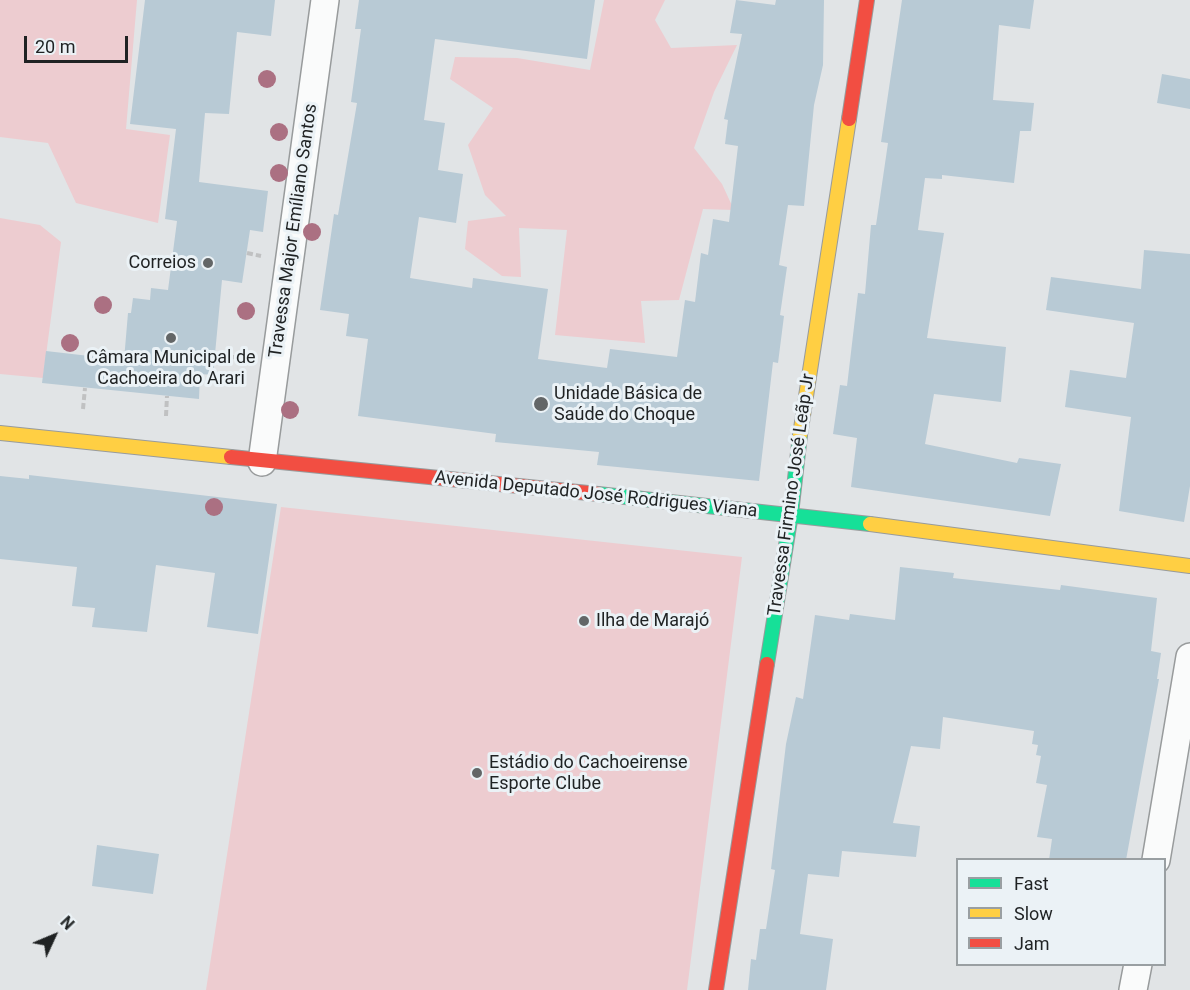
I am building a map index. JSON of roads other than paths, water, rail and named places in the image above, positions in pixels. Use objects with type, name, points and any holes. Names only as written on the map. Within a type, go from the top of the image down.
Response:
[{"type":"street","name":"Travessa Major Emíliano Santos","points":[[262,462],[325,0]]},
{"type":"street","name":"Travessa Firmino José Leãp Jr","points":[[716,990],[791,514],[795,467],[867,0]]},
{"type":"street","name":"Avenida Deputado José Rodrigues Viana","points":[[0,433],[262,462],[791,514],[1190,566]]},
{"type":"street","points":[[1156,858],[1190,657]]},
{"type":"street","points":[[1134,990],[1138,966]]},
{"type":"place","name":"Correios","points":[[208,263]]},
{"type":"place","name":"Câmara Municipal de Cachoeira do Arari","points":[[171,338]]},
{"type":"place","name":"Unidade Básica de Saúde do Choque","points":[[541,404]]},
{"type":"place","name":"Ilha de Marajó","points":[[584,621]]},
{"type":"place","name":"Estádio do Cachoeirense Esporte Clube","points":[[477,773]]}]
